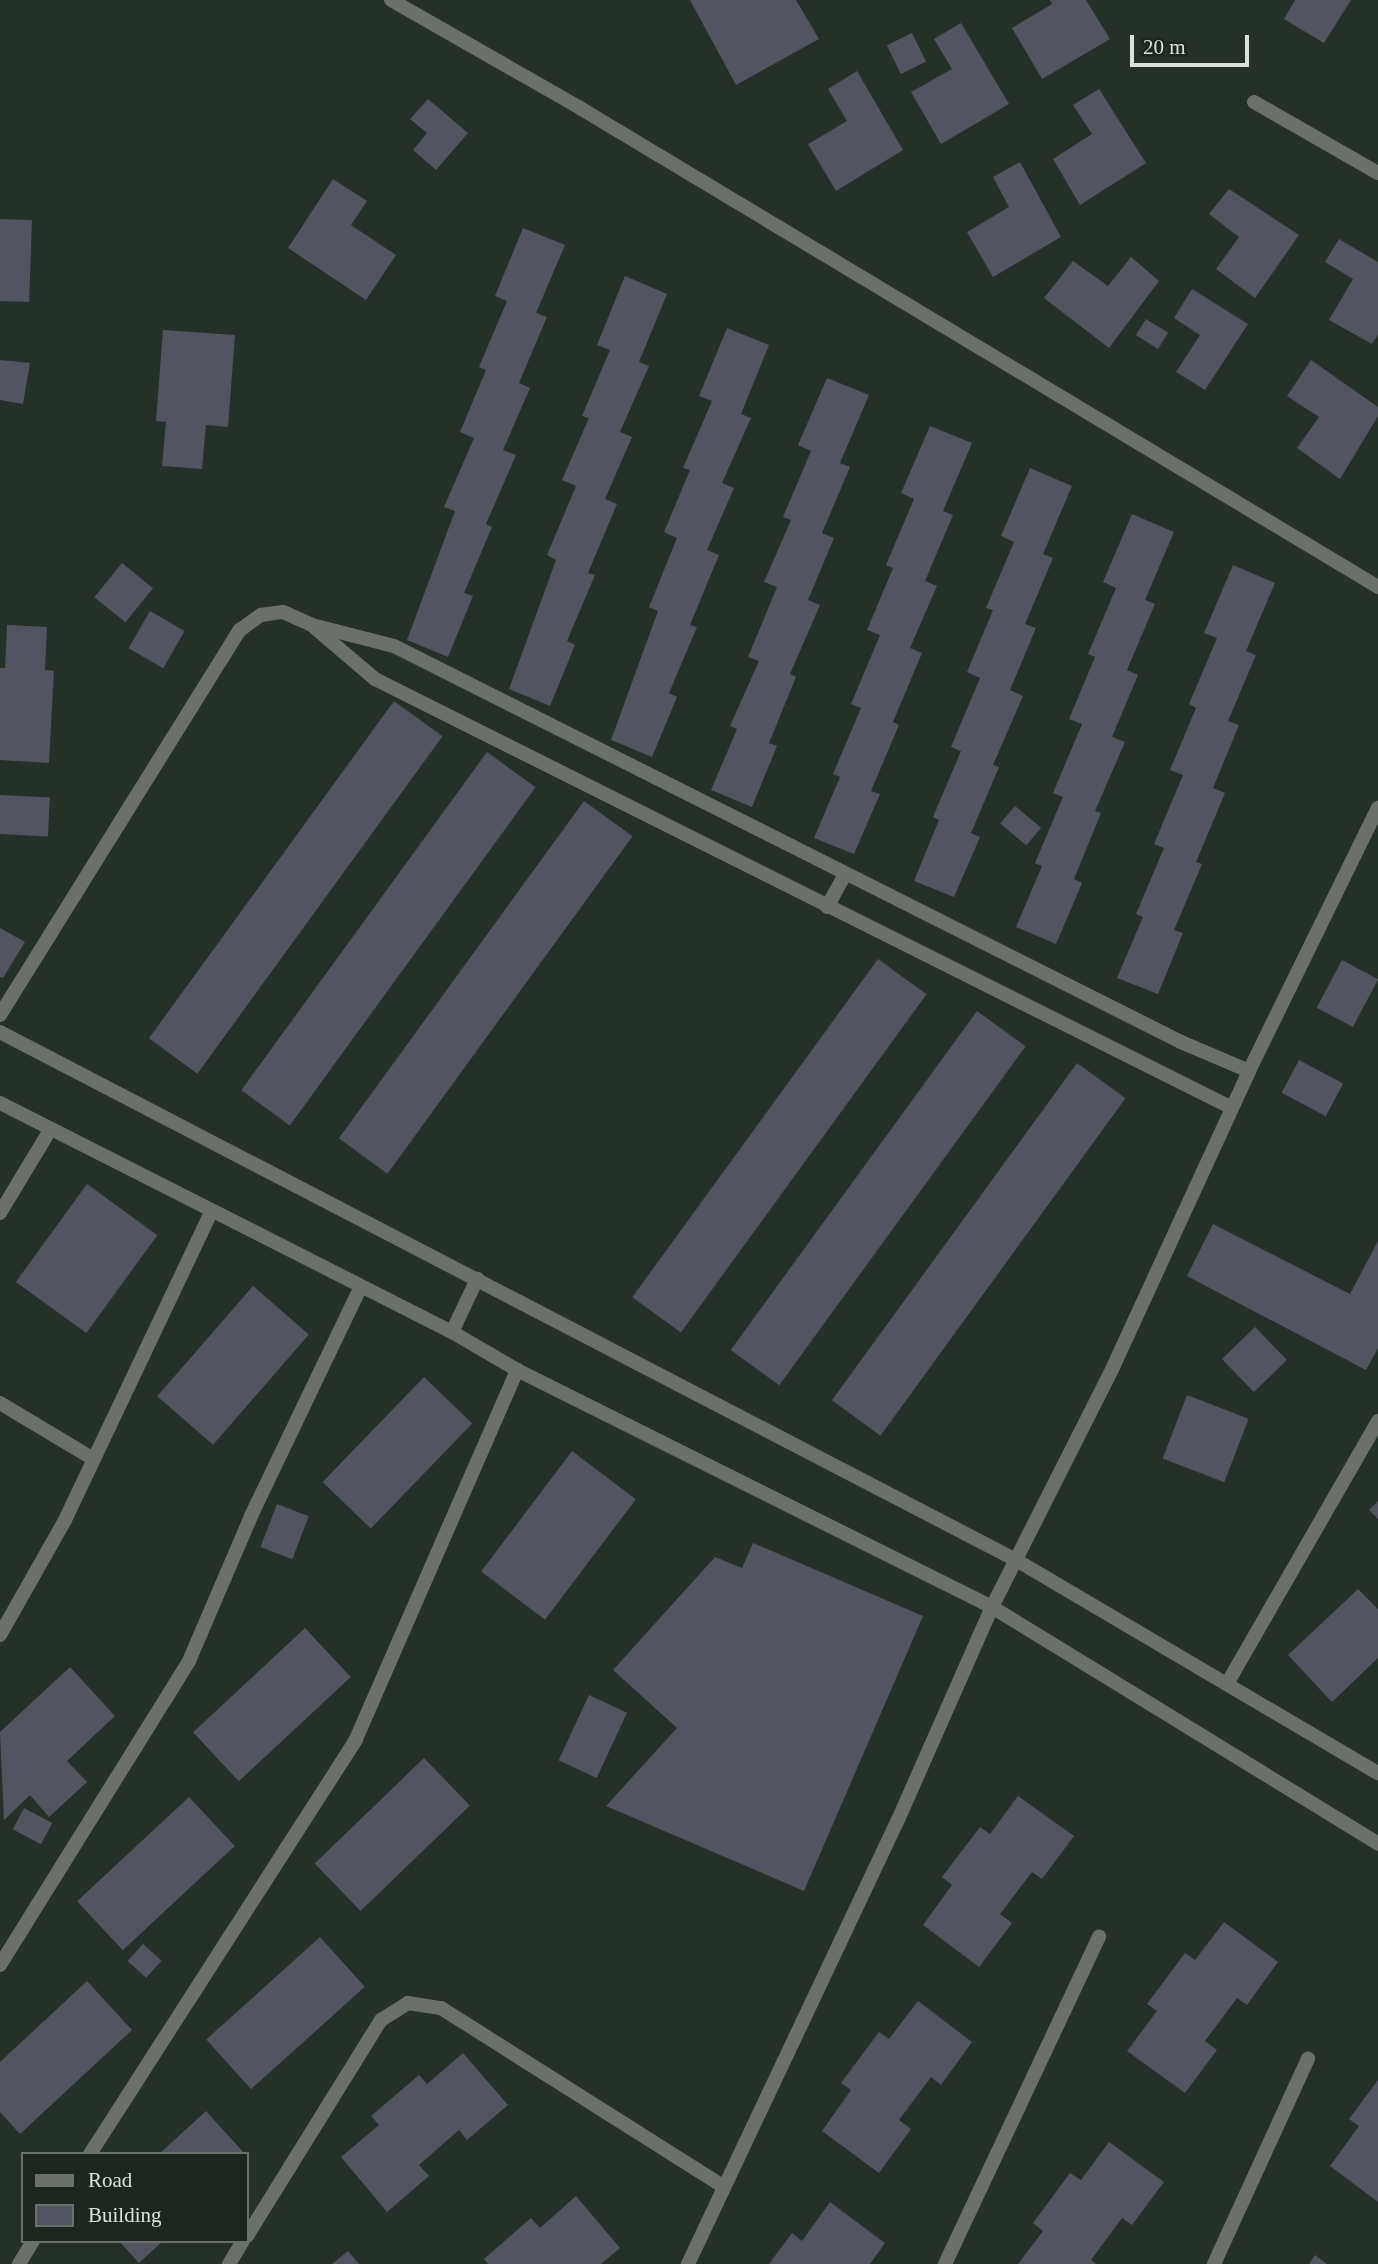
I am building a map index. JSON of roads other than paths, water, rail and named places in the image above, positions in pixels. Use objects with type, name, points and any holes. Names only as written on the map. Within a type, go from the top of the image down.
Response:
[{"type":"street","points":[[391,0],[580,108],[1378,587]]},
{"type":"street","points":[[1254,102],[1378,173]]},
{"type":"street","points":[[0,1015],[240,630],[261,615],[283,612],[312,625],[394,646],[845,875],[1181,1042],[1249,1071]]},
{"type":"street","points":[[312,625],[375,680],[1232,1108]]},
{"type":"street","points":[[688,2264],[898,1820],[992,1607],[1114,1365],[1249,1071],[1378,808]]},
{"type":"street","points":[[827,907],[845,875]]},
{"type":"street","points":[[0,1032],[1016,1560],[1228,1682],[1378,1773]]},
{"type":"street","points":[[0,1103],[211,1213],[452,1332],[517,1370],[992,1607],[1378,1844]]},
{"type":"street","points":[[0,1213],[50,1130]]},
{"type":"street","points":[[0,1635],[59,1532],[211,1213]]},
{"type":"street","points":[[452,1332],[477,1279]]},
{"type":"street","points":[[0,1965],[189,1661],[251,1516],[360,1288]]},
{"type":"street","points":[[91,2152],[356,1739],[517,1370]]},
{"type":"street","points":[[0,1403],[92,1458]]},
{"type":"street","points":[[1228,1682],[1378,1421]]},
{"type":"street","points":[[945,2264],[1098,1936]]},
{"type":"street","points":[[248,2234],[381,2020],[408,2003],[441,2008],[724,2187]]},
{"type":"street","points":[[1214,2264],[1308,2059]]},
{"type":"street","points":[[19,2264],[32,2243]]},
{"type":"street","points":[[229,2264],[242,2243]]}]
